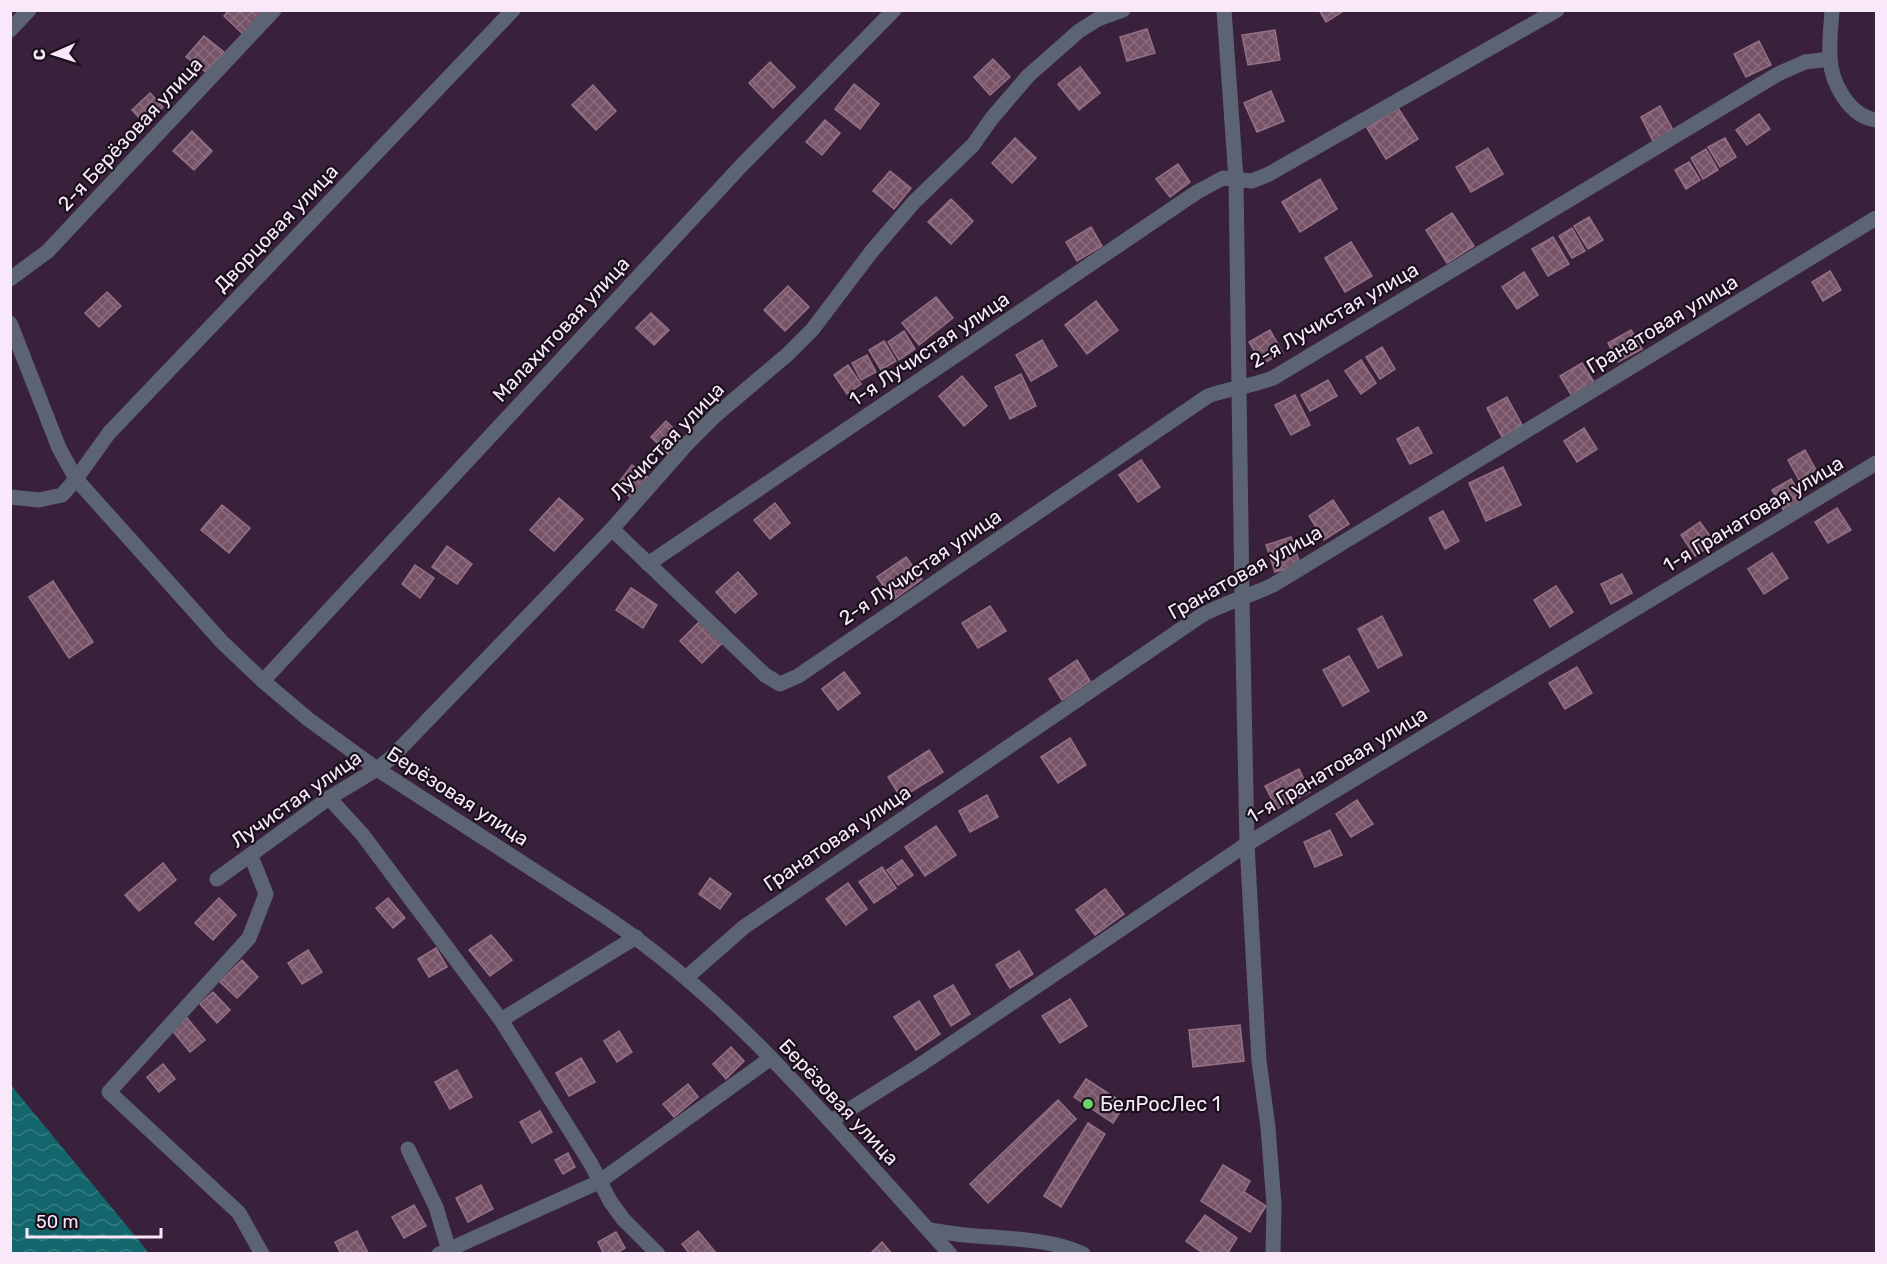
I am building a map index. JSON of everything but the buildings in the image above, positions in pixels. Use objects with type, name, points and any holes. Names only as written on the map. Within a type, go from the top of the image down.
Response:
[{"type":"street","points":[[10,30],[29,10]]},
{"type":"street","name":"2-я Берёзовая улица","points":[[10,279],[48,251],[274,10]]},
{"type":"street","name":"Дворцовая улица","points":[[10,497],[39,500],[62,495],[109,433],[513,10]]},
{"type":"street","name":"Малахитовая улица","points":[[263,681],[741,166],[894,10]]},
{"type":"street","name":"Лучистая улица","points":[[217,879],[329,798],[391,758],[612,529],[693,438],[812,330],[914,202],[973,145],[992,118],[1028,76],[1079,31],[1098,19],[1123,10]]},
{"type":"street","points":[[1224,10],[1236,179],[1247,844],[1259,1061],[1268,1127],[1274,1205],[1273,1254]]},
{"type":"street","name":"1-я Лучистая улица","points":[[648,564],[1197,192],[1223,178],[1252,181],[1269,174],[1557,10]]},
{"type":"street","points":[[1832,10],[1830,59],[1839,90],[1851,107],[1870,119],[1876,120]]},
{"type":"street","name":"2-я Лучистая улица","points":[[648,564],[765,675],[780,684],[798,676],[1208,396],[1255,385],[1273,378],[1778,74],[1805,62],[1830,59]]},
{"type":"street","name":"Гранатовая улица","points":[[687,977],[744,927],[1202,615],[1224,603],[1273,585],[1876,218]]},
{"type":"street","name":"Берёзовая улица","points":[[10,323],[59,448],[76,479],[222,642],[308,719],[377,769],[636,937],[687,977],[771,1058],[831,1121],[950,1254]]},
{"type":"street","name":"1-я Гранатовая улица","points":[[831,1121],[930,1058],[1247,844],[1876,464]]},
{"type":"street","points":[[612,529],[648,564]]},
{"type":"street","points":[[329,798],[362,834],[501,1020],[591,1164],[610,1201],[623,1219],[658,1254]]},
{"type":"street","points":[[251,856],[266,894],[249,938],[109,1092],[239,1213],[262,1254]]},
{"type":"street","points":[[501,1020],[636,937]]},
{"type":"street","points":[[408,1149],[436,1207],[446,1252],[599,1182],[771,1058]]},
{"type":"street","points":[[929,1230],[1011,1238],[1073,1249],[1083,1254]]},
{"type":"water","points":[[10,1084],[145,1248],[148,1253],[11,1253]]},
{"type":"place","name":"БелРосЛес 1","points":[[1088,1104]]}]
